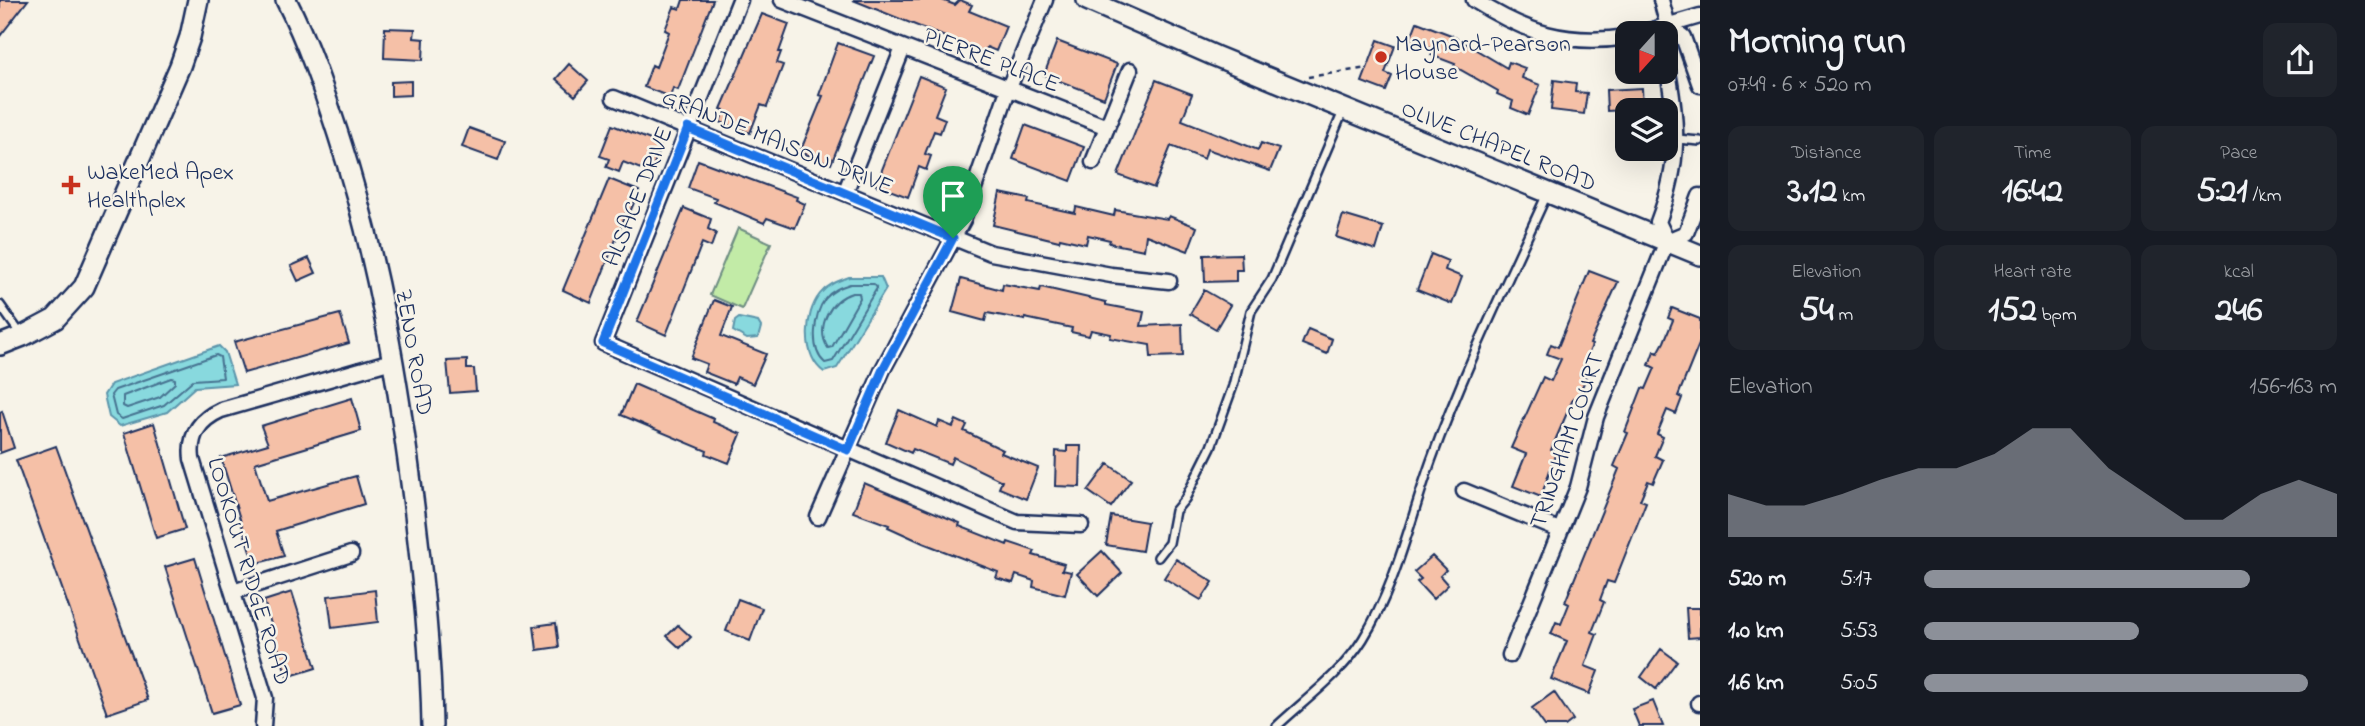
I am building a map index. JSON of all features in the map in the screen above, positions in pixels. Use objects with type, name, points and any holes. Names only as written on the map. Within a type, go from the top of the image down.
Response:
[{"type":"street","points":[[0,345],[55,319],[84,287],[180,66],[198,0]]},
{"type":"street","name":"ZENO ROAD","points":[[286,0],[317,72],[356,190],[392,361],[423,582],[432,726]]},
{"type":"street","name":"ALSACE DRIVE","points":[[740,0],[603,343],[848,450]]},
{"type":"street","name":"PIERRE PLACE","points":[[782,0],[1107,127]]},
{"type":"street","points":[[818,517],[883,369],[963,220],[1008,90],[1045,0]]},
{"type":"street","name":"OLIVE CHAPEL ROAD","points":[[1087,0],[1700,255]]},
{"type":"street","points":[[1474,0],[1501,17],[1543,34],[1585,41],[1615,38]]},
{"type":"street","points":[[1661,0],[1665,21]]},
{"type":"street","points":[[1678,25],[1700,16]]},
{"type":"street","points":[[1678,35],[1683,37],[1700,85]]},
{"type":"street","points":[[845,193],[903,48]]},
{"type":"street","points":[[1093,162],[1130,70]]},
{"type":"street","name":"GRANDE MAISON DRIVE","points":[[614,98],[953,238],[1012,258],[1111,275],[1170,281]]},
{"type":"street","points":[[1674,161],[1672,178],[1658,222],[1667,241],[1686,233],[1700,196]]},
{"type":"street","name":"TRINGHAM COURT","points":[[1510,655],[1578,487],[1601,405],[1667,241]]},
{"type":"street","name":"LOOKOUT RIDGE ROAD","points":[[263,726],[265,698],[192,459],[192,443],[199,425],[221,410],[392,361]]},
{"type":"street","points":[[848,450],[1017,522],[1081,525]]},
{"type":"street","points":[[1464,491],[1559,530]]},
{"type":"street","points":[[233,592],[351,554]]},
{"type":"lane","points":[[1158,557],[1168,543],[1175,511],[1185,499],[1211,447],[1233,386],[1251,312],[1272,279],[1344,108]]},
{"type":"lane","points":[[1678,139],[1700,141]]},
{"type":"lane","points":[[1277,726],[1347,660],[1363,639],[1382,602],[1447,423],[1548,191]]},
{"type":"lane","points":[[0,305],[23,336]]},
{"type":"path","points":[[1308,77],[1367,68]]},
{"type":"green space","points":[[738,228],[771,243],[742,309],[710,295]]},
{"type":"water","points":[[849,277],[881,277],[886,289],[837,368],[824,372],[812,356],[808,323],[820,294],[833,283]]},
{"type":"water","points":[[739,318],[758,322],[761,327],[758,338],[747,339],[733,331],[735,321]]},
{"type":"water","points":[[219,346],[225,352],[235,384],[195,387],[167,412],[120,426],[109,417],[104,395],[111,384]]},
{"type":"building","points":[[0,0],[28,0],[0,36]]},
{"type":"building","points":[[683,0],[713,0],[678,90],[673,88],[670,97],[644,87],[652,65],[656,67],[669,32],[665,30],[674,7],[680,9]]},
{"type":"building","points":[[853,0],[942,0],[955,5],[960,0],[972,5],[969,11],[1006,26],[996,51],[987,47],[985,53]]},
{"type":"building","points":[[762,14],[789,24],[777,63],[783,65],[767,107],[761,105],[750,133],[720,122],[724,110],[721,109]]},
{"type":"building","points":[[1417,22],[1451,35],[1507,68],[1509,62],[1525,68],[1522,78],[1540,85],[1528,115],[1511,108],[1513,101],[1497,94],[1498,91],[1454,66],[1455,64],[1431,55],[1433,49],[1410,40]]},
{"type":"building","points":[[385,28],[415,29],[414,38],[424,39],[423,60],[384,58]]},
{"type":"building","name":"Maynard-Pearson House","points":[[1378,40],[1395,46],[1385,73],[1392,76],[1386,91],[1362,82]]},
{"type":"building","points":[[1057,41],[1117,64],[1104,98],[1044,75]]},
{"type":"building","points":[[838,43],[874,56],[831,164],[800,152],[823,96],[819,95]]},
{"type":"building","points":[[569,64],[588,81],[575,96],[556,79]]},
{"type":"building","points":[[919,76],[946,87],[935,115],[945,119],[940,133],[934,131],[925,154],[931,156],[926,170],[919,167],[908,197],[876,185]]},
{"type":"building","points":[[1156,80],[1192,94],[1182,120],[1258,150],[1261,143],[1279,149],[1270,171],[1207,149],[1204,159],[1171,146],[1154,188],[1118,175]]},
{"type":"building","points":[[1554,80],[1576,83],[1575,92],[1587,93],[1584,114],[1551,110]]},
{"type":"building","points":[[411,81],[411,95],[391,96],[391,82]]},
{"type":"building","points":[[1642,88],[1642,98],[1615,98],[1615,111],[1607,111],[1606,90]]},
{"type":"building","points":[[612,125],[661,144],[651,173],[623,162],[619,172],[606,167],[609,159],[600,156]]},
{"type":"building","points":[[1025,125],[1084,147],[1071,181],[1013,159]]},
{"type":"building","points":[[469,128],[505,141],[498,160],[462,147]]},
{"type":"building","points":[[698,160],[797,197],[796,200],[805,204],[795,228],[767,218],[764,223],[714,202],[716,198],[688,188]]},
{"type":"building","points":[[609,179],[639,191],[630,212],[627,211],[591,303],[563,290]]},
{"type":"building","points":[[1000,193],[1029,199],[1028,203],[1075,213],[1076,207],[1114,216],[1115,210],[1167,219],[1169,216],[1197,227],[1188,251],[1146,235],[1144,250],[1109,243],[1110,240],[1088,235],[1086,244],[1060,238],[1059,241],[993,225]]},
{"type":"building","points":[[684,208],[711,219],[708,229],[716,233],[711,247],[702,243],[666,335],[637,322]]},
{"type":"building","points":[[1343,215],[1383,227],[1376,250],[1336,237]]},
{"type":"building","points":[[1241,254],[1242,270],[1236,270],[1236,281],[1205,282],[1204,255]]},
{"type":"building","points":[[1431,254],[1448,261],[1445,270],[1462,277],[1452,304],[1417,290]]},
{"type":"building","points":[[309,258],[316,273],[298,281],[291,266]]},
{"type":"building","points":[[1589,271],[1618,282],[1590,344],[1592,345],[1580,375],[1586,378],[1576,401],[1573,399],[1551,450],[1556,452],[1541,497],[1513,486],[1526,454],[1511,448],[1543,377],[1551,381],[1561,359],[1547,354],[1551,344],[1558,347]]},
{"type":"building","points":[[961,279],[1002,290],[1003,284],[1040,291],[1041,287],[1106,302],[1106,305],[1144,312],[1141,326],[1182,324],[1183,356],[1151,357],[1150,345],[1110,338],[1111,334],[1091,330],[1089,336],[1071,332],[1072,328],[1025,318],[987,313],[985,321],[952,312]]},
{"type":"building","points":[[1204,290],[1230,305],[1216,329],[1190,314]]},
{"type":"building","points":[[714,300],[732,307],[721,336],[766,354],[753,384],[737,377],[734,384],[704,372],[707,364],[691,358]]},
{"type":"building","points":[[1672,308],[1700,319],[1700,342],[1678,396],[1682,398],[1676,414],[1667,410],[1657,434],[1663,437],[1655,456],[1663,460],[1653,483],[1648,481],[1640,500],[1646,502],[1614,583],[1607,581],[1600,600],[1604,602],[1592,632],[1597,634],[1585,666],[1598,671],[1589,694],[1551,679],[1567,641],[1551,634],[1556,622],[1561,624],[1569,604],[1565,602],[1619,469],[1614,466],[1628,433],[1625,432],[1642,388],[1646,389],[1655,368],[1649,365],[1654,351],[1658,353],[1673,320],[1668,318]]},
{"type":"building","points":[[340,314],[349,343],[244,373],[234,342]]},
{"type":"building","points":[[1308,329],[1332,339],[1327,354],[1302,344]]},
{"type":"building","points":[[467,360],[467,369],[474,369],[476,391],[450,393],[447,361]]},
{"type":"building","points":[[634,384],[714,419],[713,422],[741,434],[729,463],[621,415]]},
{"type":"building","points":[[352,398],[361,431],[255,463],[267,501],[356,476],[364,504],[276,531],[284,556],[254,564],[221,458],[268,444],[261,426]]},
{"type":"building","points":[[899,410],[937,427],[939,421],[953,427],[956,420],[967,425],[964,431],[1003,450],[1001,453],[1038,468],[1026,499],[999,488],[1002,481],[953,457],[950,464],[913,449],[911,453],[886,442]]},
{"type":"building","points":[[2,411],[14,448],[0,453],[0,412]]},
{"type":"building","points":[[154,423],[185,529],[156,538],[124,433]]},
{"type":"building","points":[[56,446],[148,700],[107,714],[16,460]]},
{"type":"building","points":[[1067,446],[1081,446],[1080,487],[1055,486],[1056,451],[1067,452]]},
{"type":"building","points":[[1108,464],[1131,480],[1111,507],[1088,491]]},
{"type":"building","points":[[864,483],[960,523],[959,526],[1007,545],[1008,542],[1035,551],[1033,555],[1064,564],[1062,570],[1071,572],[1065,595],[1033,587],[1034,581],[1016,575],[1013,583],[996,578],[998,572],[853,512]]},
{"type":"building","points":[[1111,516],[1147,522],[1142,551],[1106,545]]},
{"type":"building","points":[[1102,551],[1122,573],[1098,596],[1077,574]]},
{"type":"building","points":[[1432,556],[1446,570],[1440,576],[1448,585],[1433,599],[1417,582],[1421,579],[1414,572]]},
{"type":"building","points":[[195,558],[240,705],[212,713],[165,567]]},
{"type":"building","points":[[1176,559],[1213,582],[1201,600],[1164,578]]},
{"type":"building","points":[[375,590],[378,622],[332,628],[328,596]]},
{"type":"building","points":[[292,592],[316,668],[287,677],[264,601]]},
{"type":"building","points":[[738,599],[762,608],[750,641],[726,631]]},
{"type":"building","points":[[1686,608],[1700,608],[1700,637],[1688,638]]},
{"type":"building","points":[[556,623],[559,647],[537,650],[534,626]]},
{"type":"building","points":[[678,625],[691,637],[680,648],[667,636]]},
{"type":"building","points":[[1661,649],[1677,661],[1656,689],[1641,677]]},
{"type":"building","points":[[1554,692],[1573,720],[1565,726],[1545,726],[1532,708]]},
{"type":"building","points":[[1653,701],[1663,726],[1639,726],[1632,709]]},
{"type":"place","name":"Maynard-Pearson House","points":[[1381,57]]},
{"type":"place","name":"WakeMed Apex Healthplex","points":[[71,185]]},
{"type":"route","points":[[688,128],[953,238],[883,369],[848,450],[603,343],[688,128]]}]
